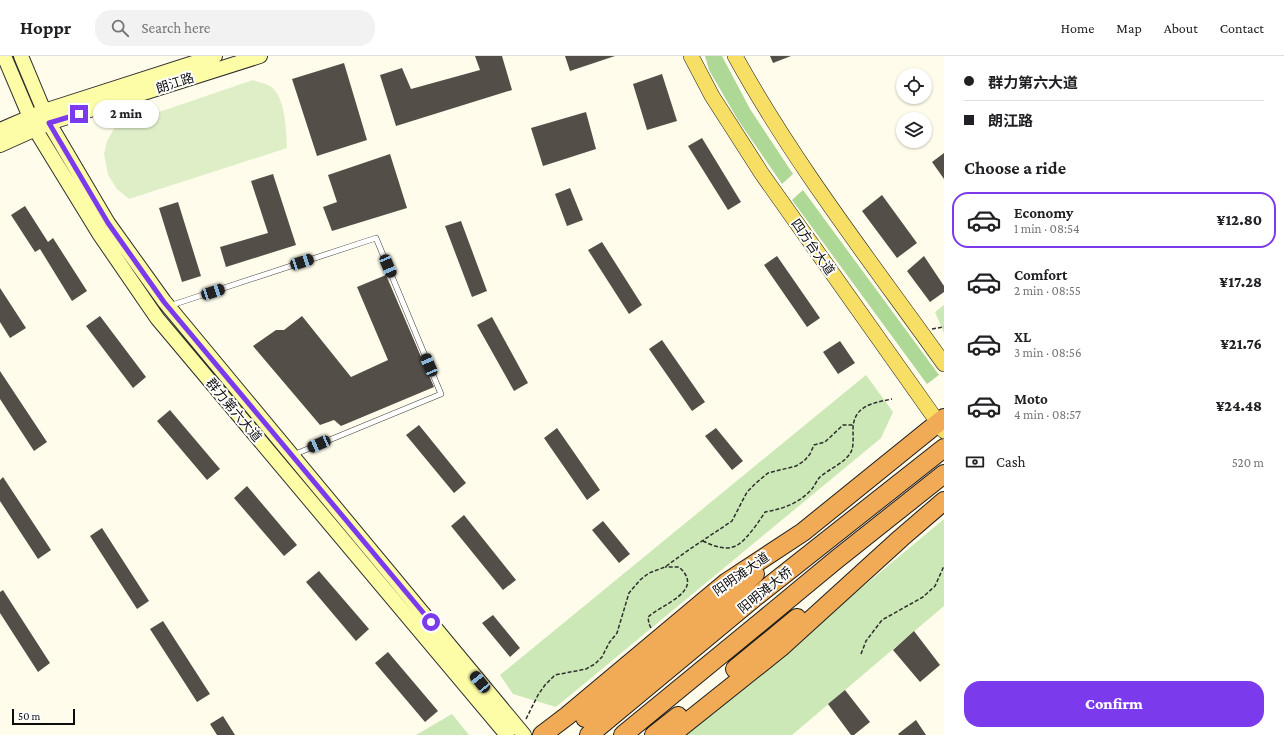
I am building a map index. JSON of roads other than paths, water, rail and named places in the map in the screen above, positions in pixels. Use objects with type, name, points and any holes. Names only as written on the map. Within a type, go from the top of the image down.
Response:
[{"type":"highway","name":"阳明滩大道","points":[[542,735],[567,716],[727,582],[803,532],[942,424]]},
{"type":"highway","name":"阳明滩大桥","points":[[590,735],[754,598],[944,448]]},
{"type":"highway","name":"阳明滩大桥","points":[[623,735],[837,559],[944,474]]},
{"type":"highway","points":[[671,735],[780,648],[944,501]]},
{"type":"highway","points":[[562,735],[735,593],[803,532]]},
{"type":"highway","points":[[654,735],[775,635],[901,538]]},
{"type":"main road","name":"群力第六大道","points":[[4,56],[40,120],[100,235],[157,318],[517,733]]},
{"type":"main road","name":"群力第六大道","points":[[21,56],[40,120],[108,223],[168,306],[517,733]]},
{"type":"main road","name":"朗江路","points":[[0,145],[40,120],[215,56]]},
{"type":"main road","name":"朗江路","points":[[0,130],[40,120],[260,56]]},
{"type":"main road","name":"四方台大道","points":[[691,56],[712,96],[762,174],[942,424]]},
{"type":"main road","points":[[735,56],[752,87],[787,143],[830,206],[944,364]]},
{"type":"lane","points":[[168,306],[376,238],[440,394],[292,456]]}]
